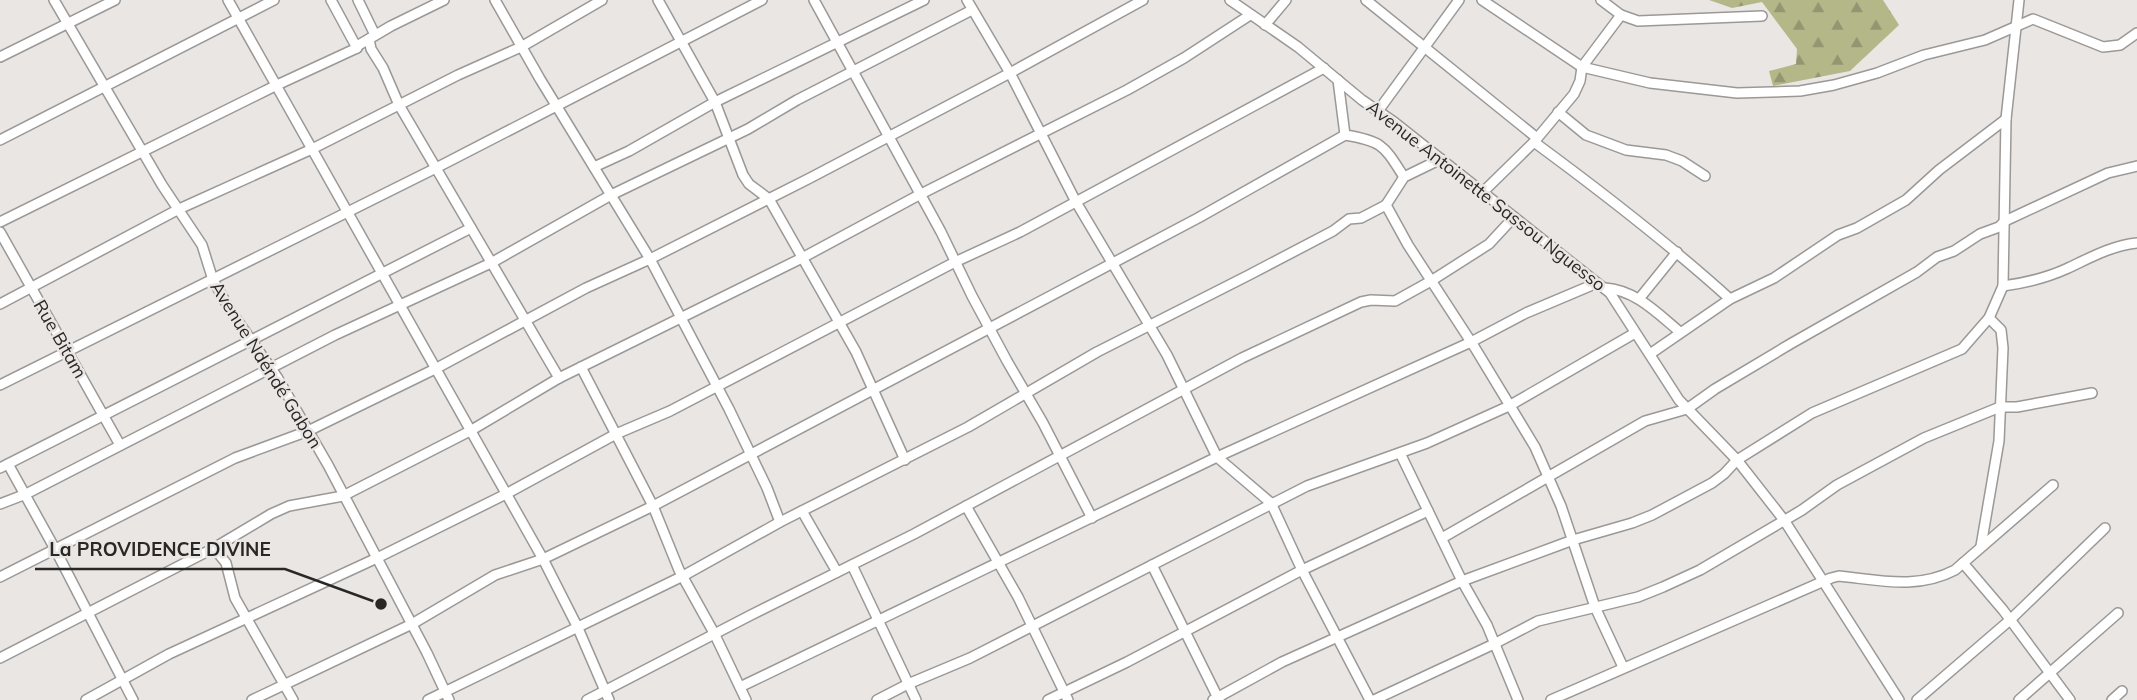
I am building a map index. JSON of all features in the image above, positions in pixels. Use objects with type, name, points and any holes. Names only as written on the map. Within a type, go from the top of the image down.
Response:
[{"type":"street","name":"Avenue Ndéndé Gabon","points":[[54,0],[162,186],[202,245],[213,280],[230,310],[271,368],[308,431],[412,624],[447,696]]},
{"type":"street","points":[[0,57],[115,0]]},
{"type":"street","points":[[228,0],[543,559],[577,626],[607,696]]},
{"type":"street","points":[[0,140],[274,0]]},
{"type":"street","points":[[331,0],[357,48]]},
{"type":"street","points":[[358,0],[372,37],[371,49],[383,68],[399,105],[559,378]]},
{"type":"street","points":[[0,222],[357,48],[424,4],[444,0]]},
{"type":"street","points":[[495,0],[650,259],[750,453],[780,522]]},
{"type":"street","points":[[0,304],[179,209],[312,149],[521,47],[602,0]]},
{"type":"street","points":[[658,0],[715,102],[737,161],[749,184],[769,199],[856,352],[905,460]]},
{"type":"street","points":[[0,385],[347,213],[762,0]]},
{"type":"street","points":[[814,0],[941,232],[1092,518]]},
{"type":"street","points":[[593,167],[715,102],[925,0]]},
{"type":"street","points":[[967,0],[1010,73],[1076,202],[1147,326],[1167,355],[1217,457],[1271,503],[1302,570],[1372,700],[1538,621],[1639,597],[1700,570],[1861,471],[1924,439],[2000,407],[2017,407],[2092,393]]},
{"type":"street","points":[[0,577],[235,458],[308,431],[435,369],[586,288],[650,259],[888,137],[1143,0]]},
{"type":"street","name":"Avenue Antoinette Sassou Nguesso","points":[[1230,0],[1324,68],[1616,299],[1635,333],[1687,409],[1737,460],[1784,520],[1899,700]]},
{"type":"street","points":[[1265,25],[1286,0]]},
{"type":"street","points":[[1366,0],[1535,140],[1678,252],[1730,299]]},
{"type":"street","points":[[1378,111],[1459,0]]},
{"type":"street","points":[[1482,0],[1582,66],[1650,83],[1737,93],[1800,91],[1849,81],[1924,55],[1978,43],[2033,19],[2103,47],[2120,45],[2137,33]]},
{"type":"street","points":[[1601,0],[1621,15],[1649,22],[1762,16]]},
{"type":"street","points":[[1152,565],[1217,699],[1283,662],[1462,581],[1573,540],[1652,515],[1717,479],[1737,460],[1812,414],[1962,349],[1989,318],[2003,286],[2006,119],[2019,0]]},
{"type":"street","points":[[0,504],[26,494],[398,304],[491,263],[611,195],[730,137],[972,10]]},
{"type":"street","points":[[0,658],[214,548],[289,506],[343,496],[470,431],[559,378],[802,258],[919,195],[1127,90],[1184,58],[1250,15]]},
{"type":"street","points":[[1483,192],[1535,140],[1574,94],[1580,81],[1582,66],[1621,15]]},
{"type":"street","points":[[86,700],[122,678],[376,558],[506,494],[616,434],[670,411],[955,262],[1020,232],[1324,68]]},
{"type":"street","points":[[1338,80],[1345,135]]},
{"type":"street","points":[[1558,112],[1586,135],[1626,150],[1666,155],[1682,160],[1705,176]]},
{"type":"street","points":[[1650,354],[1730,299],[1774,278],[1838,235],[1852,231],[1906,200],[1939,170],[2006,119]]},
{"type":"street","points":[[252,700],[412,624],[495,575],[543,559],[653,506],[1275,176],[1345,135],[1377,142],[1386,149],[1404,177]]},
{"type":"street","points":[[428,700],[447,696],[577,626],[683,576],[780,522],[968,427],[1147,326],[1321,237],[1349,219],[1361,218],[1386,205],[1404,177],[1441,159]]},
{"type":"street","points":[[1441,538],[1645,421],[1687,409],[1792,343],[1917,272],[1934,259],[1954,251],[1980,234],[1999,227],[2005,220],[2108,173],[2137,166]]},
{"type":"street","points":[[1386,205],[1535,447],[1573,540],[1595,607],[1623,667]]},
{"type":"street","points":[[587,700],[607,696],[714,634],[966,506],[1242,358],[1361,303],[1371,300],[1395,302],[1489,244],[1514,217]]},
{"type":"street","points":[[133,700],[26,494],[4,466],[471,228]]},
{"type":"street","name":"Rue Bitam","points":[[0,232],[120,446]]},
{"type":"street","points":[[2003,286],[2035,280],[2110,248],[2137,243]]},
{"type":"street","points":[[1639,299],[1678,252]]},
{"type":"street","points":[[740,687],[1217,457],[1471,342],[1526,313],[1600,285],[1615,288],[1639,299],[1680,332]]},
{"type":"street","points":[[1981,546],[1997,455],[2003,335],[1999,326],[1989,318]]},
{"type":"street","points":[[877,700],[970,658],[1271,503],[1323,479],[1400,453],[1508,406],[1635,333]]},
{"type":"street","points":[[582,367],[653,506],[683,576],[746,700]]},
{"type":"street","points":[[1400,453],[1462,581],[1487,625],[1518,700]]},
{"type":"street","points":[[1551,700],[1823,581],[1839,576],[1912,583],[1941,577],[1955,570],[2053,485]]},
{"type":"street","points":[[966,506],[1032,625],[1066,696]]},
{"type":"street","points":[[802,511],[837,572]]},
{"type":"street","points":[[1048,700],[1066,696],[1302,570],[1429,511]]},
{"type":"street","points":[[1917,700],[2010,620],[2105,528]]},
{"type":"street","points":[[214,548],[226,563],[235,598],[293,700]]},
{"type":"street","points":[[1963,563],[2051,672],[2070,700]]},
{"type":"street","points":[[852,565],[916,700]]},
{"type":"street","points":[[2019,700],[2118,613]]},
{"type":"street","points":[[2112,700],[2122,691]]},
{"type":"green space","points":[[1709,0],[1883,0],[1899,25],[1850,71],[1773,86],[1769,71],[1796,64],[1797,49],[1762,2],[1732,8]]},
{"type":"place","name":"La PROVIDENCE DIVINE","points":[[381,604]]}]
